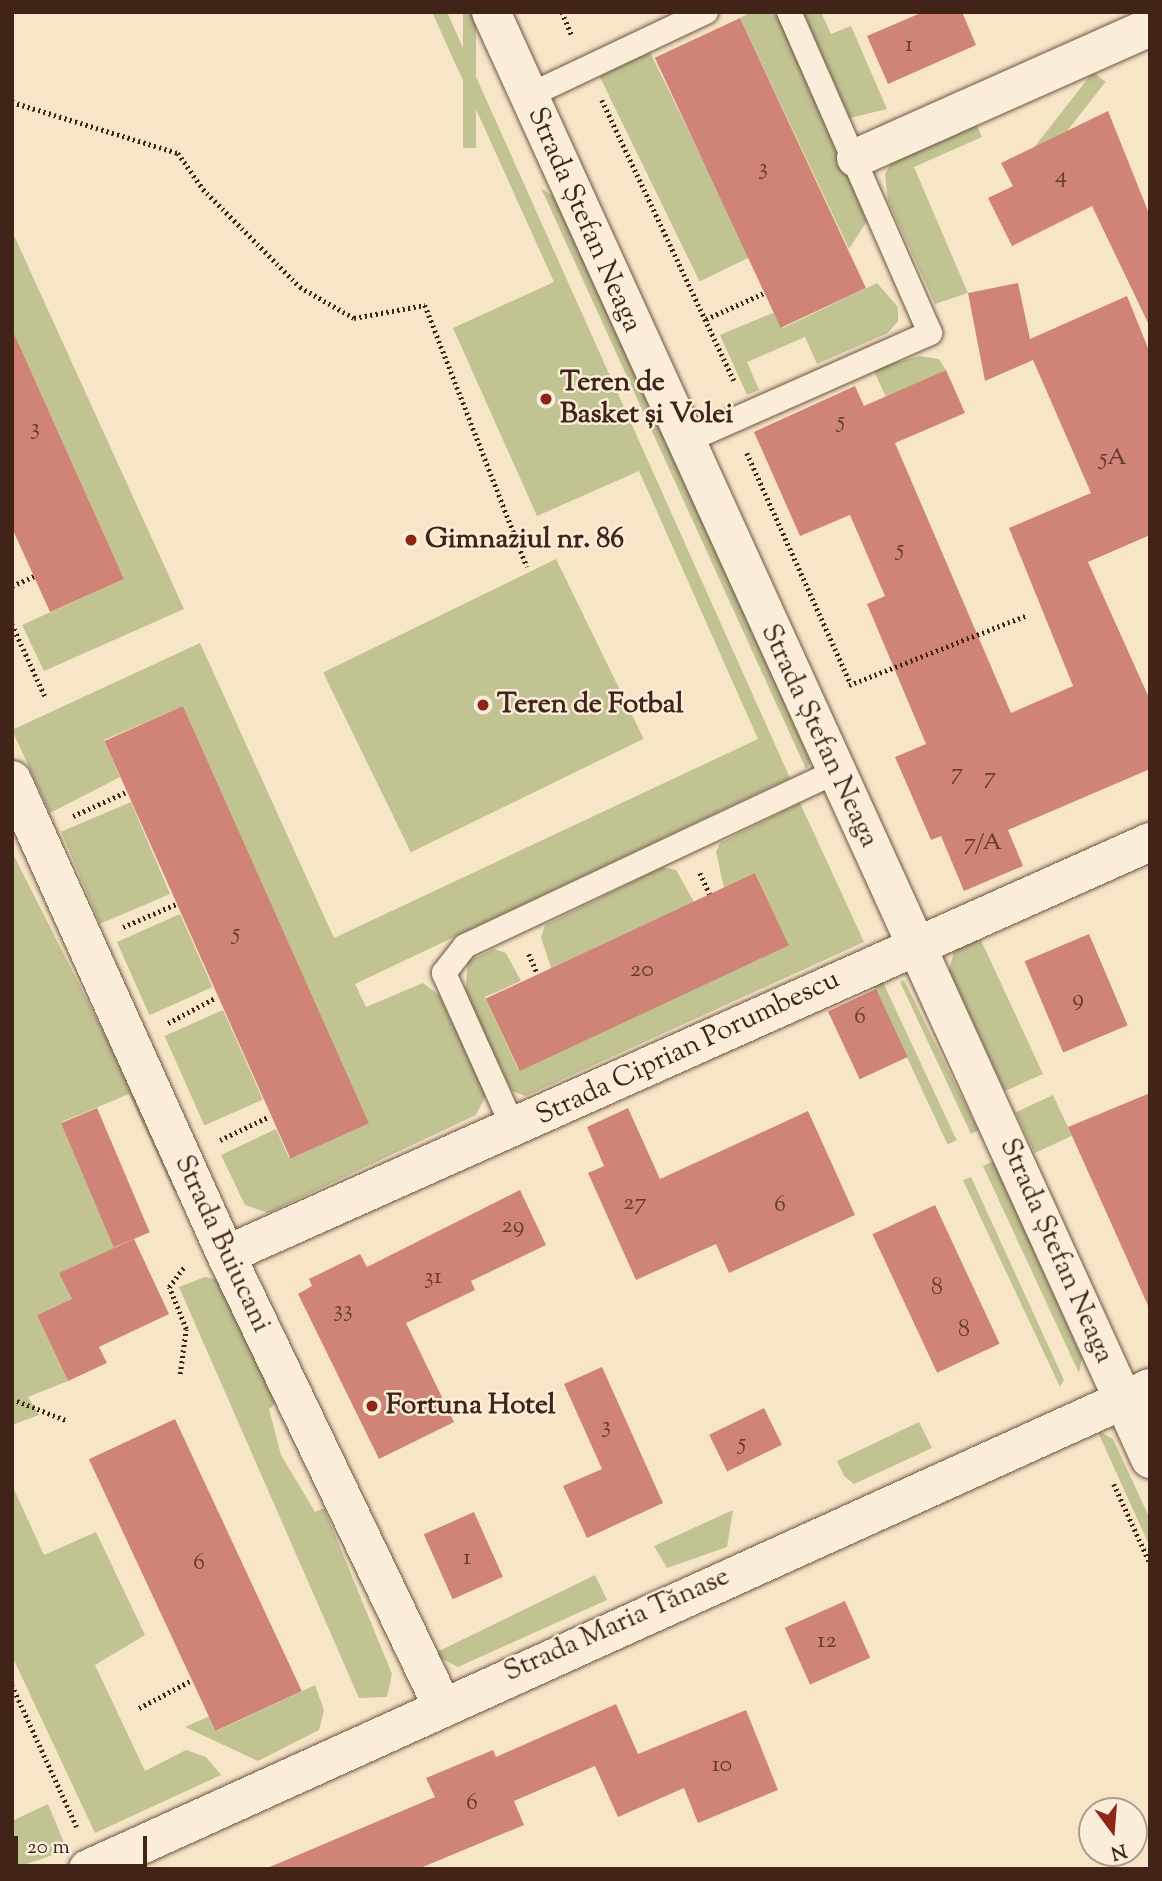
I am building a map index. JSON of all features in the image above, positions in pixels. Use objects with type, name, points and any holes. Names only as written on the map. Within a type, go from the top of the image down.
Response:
[{"type":"street","name":"Strada Ștefan Neaga","points":[[491,12],[834,772],[1137,1394],[1150,1459]]},
{"type":"street","points":[[856,158],[1150,27]]},
{"type":"street","name":"Strada Buiucani","points":[[12,780],[226,1255],[442,1704]]},
{"type":"street","name":"Strada Ciprian Porumbescu","points":[[226,1255],[514,1129],[917,943],[1150,842]]},
{"type":"street","name":"Strada Maria Tănase","points":[[91,1867],[442,1704],[1137,1394]]},
{"type":"lane","points":[[528,96],[706,12]]},
{"type":"lane","points":[[684,442],[930,333],[856,158],[789,12]]},
{"type":"lane","points":[[514,1129],[444,973],[465,946],[834,772]]},
{"type":"path","points":[[587,68],[706,319],[741,416],[851,684]]},
{"type":"path","points":[[12,102],[178,153],[203,189],[300,287],[354,318],[425,305],[527,567]]},
{"type":"path","points":[[706,319],[766,292]]},
{"type":"path","points":[[12,586],[34,576]]},
{"type":"path","points":[[803,703],[1028,615]]},
{"type":"path","points":[[12,624],[45,696]]},
{"type":"path","points":[[65,820],[126,792]]},
{"type":"path","points":[[118,930],[176,904]]},
{"type":"path","points":[[164,1025],[217,997]]},
{"type":"path","points":[[210,1145],[271,1116]]},
{"type":"path","points":[[180,1374],[186,1329],[169,1287],[186,1263]]},
{"type":"path","points":[[12,1399],[66,1420]]},
{"type":"path","points":[[139,1708],[192,1680]]},
{"type":"path","points":[[12,1685],[91,1867]]},
{"type":"green space","points":[[432,12],[447,12],[790,778],[355,984],[366,1007],[423,983],[440,996],[486,1095],[476,1115],[268,1213],[245,1205],[221,1155],[276,1129],[289,1158],[368,1124],[183,706],[104,740],[120,777],[50,813],[12,730],[200,643],[334,938],[758,739],[639,471],[537,516],[453,328],[554,282]]},
{"type":"green space","points":[[463,12],[476,12],[476,148],[463,148]]},
{"type":"green space","points":[[751,12],[779,15],[867,221],[849,249],[740,18]]},
{"type":"green space","points":[[803,12],[821,12],[831,34],[851,26],[887,109],[850,118]]},
{"type":"green space","points":[[650,52],[750,257],[700,281],[600,77]]},
{"type":"green space","points":[[1093,72],[1106,82],[1033,175],[1020,165]]},
{"type":"green space","points":[[976,124],[982,137],[914,167],[968,293],[935,304],[888,201],[885,174],[892,161]]},
{"type":"green space","points":[[541,188],[564,204],[811,763],[806,769]]},
{"type":"green space","points":[[12,231],[184,609],[44,671],[22,625],[124,579],[12,329]]},
{"type":"green space","points":[[877,283],[898,307],[898,321],[888,333],[817,364],[805,337],[747,362],[759,390],[747,395],[720,335],[775,312],[783,328]]},
{"type":"green space","points":[[919,356],[939,359],[946,370],[886,397],[873,369]]},
{"type":"green space","name":"Teren de Fotbal","points":[[556,559],[644,739],[411,852],[323,673]]},
{"type":"green space","points":[[131,802],[170,894],[100,924],[61,832]]},
{"type":"green space","points":[[800,803],[864,942],[526,1096],[512,1091],[465,994],[468,961],[494,949],[506,953],[521,981],[485,997],[518,1069],[788,946],[756,874],[724,888],[716,852],[720,843]]},
{"type":"green space","points":[[12,852],[182,1187],[174,1191],[129,1094],[62,1122],[115,1248],[60,1273],[72,1299],[37,1315],[68,1381],[28,1397],[39,1415],[12,1425]]},
{"type":"green space","points":[[663,867],[676,870],[694,902],[551,968],[541,937],[545,925]]},
{"type":"green space","points":[[180,914],[213,987],[150,1015],[117,942]]},
{"type":"green space","points":[[979,936],[1043,1074],[1005,1091],[949,970],[955,948]]},
{"type":"green space","points":[[881,978],[957,1140],[948,1144],[872,982]]},
{"type":"green space","points":[[904,980],[978,1130],[971,1134],[900,982]]},
{"type":"green space","points":[[223,1010],[263,1100],[204,1126],[165,1036]]},
{"type":"green space","points":[[1053,1095],[1072,1136],[1035,1153],[1016,1112]]},
{"type":"green space","points":[[994,1161],[1082,1358],[1079,1373],[983,1166]]},
{"type":"green space","points":[[971,1177],[1064,1380],[1060,1387],[963,1180]]},
{"type":"green space","points":[[205,1277],[229,1282],[280,1400],[269,1409],[281,1455],[315,1512],[324,1508],[392,1674],[387,1697],[359,1698],[179,1287]]},
{"type":"green space","points":[[919,1422],[932,1448],[854,1484],[844,1476],[837,1461]]},
{"type":"green space","points":[[1097,1430],[1113,1439],[1150,1519],[1150,1547]]},
{"type":"green space","points":[[12,1485],[44,1555],[96,1532],[145,1635],[95,1665],[145,1771],[186,1750],[206,1757],[221,1775],[95,1833],[12,1656]]},
{"type":"green space","points":[[733,1510],[727,1547],[667,1568],[654,1546]]},
{"type":"green space","points":[[595,1575],[607,1600],[458,1667],[433,1654]]},
{"type":"green space","points":[[315,1685],[324,1710],[319,1730],[258,1761],[185,1727],[210,1716],[217,1731]]},
{"type":"green space","points":[[48,1804],[67,1850],[12,1869],[12,1821]]},
{"type":"building","points":[[923,12],[962,12],[976,45],[888,84],[867,36]]},
{"type":"building","points":[[740,18],[866,288],[781,328],[655,58]]},
{"type":"building","points":[[1108,111],[1150,216],[1150,327],[1092,206],[1012,246],[988,198],[1013,186],[1001,163]]},
{"type":"building","points":[[1018,283],[1030,339],[1127,296],[1150,353],[1150,535],[1088,562],[1150,700],[1150,769],[1008,830],[1023,866],[964,891],[941,836],[931,840],[895,757],[926,744],[867,604],[885,596],[850,515],[800,536],[754,432],[855,386],[864,406],[946,370],[965,413],[895,443],[1011,713],[1073,686],[1009,528],[1091,493],[1033,360],[985,381],[968,293]]},
{"type":"building","points":[[12,329],[124,579],[50,612],[12,528]]},
{"type":"building","points":[[183,706],[369,1123],[290,1158],[104,741]]},
{"type":"building","points":[[755,873],[789,946],[520,1071],[486,999]]},
{"type":"building","points":[[1089,934],[1128,1025],[1063,1052],[1025,961]]},
{"type":"building","points":[[876,989],[908,1057],[860,1079],[828,1011]]},
{"type":"building","points":[[1150,1093],[1150,1310],[1068,1127]]},
{"type":"building","points":[[97,1108],[150,1232],[114,1248],[61,1123]]},
{"type":"building","points":[[628,1108],[660,1179],[808,1111],[855,1215],[729,1273],[716,1244],[636,1280],[588,1173],[604,1166],[587,1127]]},
{"type":"building","points":[[520,1190],[546,1245],[471,1281],[475,1290],[406,1323],[454,1422],[379,1459],[298,1294],[312,1286],[309,1279],[360,1254],[367,1267]]},
{"type":"building","points":[[935,1205],[1000,1344],[937,1373],[872,1234]]},
{"type":"building","points":[[134,1239],[169,1314],[99,1347],[107,1363],[68,1381],[37,1315],[72,1299],[59,1273]]},
{"type":"building","points":[[602,1367],[663,1503],[587,1538],[563,1486],[602,1469],[564,1384]]},
{"type":"building","points":[[764,1408],[782,1445],[727,1472],[709,1435]]},
{"type":"building","points":[[175,1419],[302,1691],[216,1731],[89,1459]]},
{"type":"building","points":[[474,1512],[503,1577],[453,1599],[424,1534]]},
{"type":"building","points":[[845,1601],[870,1658],[810,1684],[785,1628]]},
{"type":"building","points":[[616,1704],[638,1754],[746,1710],[778,1790],[698,1823],[684,1788],[618,1817],[595,1766],[514,1801],[524,1825],[418,1869],[265,1869],[435,1797],[426,1778],[493,1750],[496,1757]]},
{"type":"place","name":"Teren de Basket și Volei","points":[[546,399]]},
{"type":"place","name":"Gimnaziul nr. 86","points":[[411,540]]},
{"type":"place","name":"Teren de Fotbal","points":[[483,705]]},
{"type":"place","name":"Fortuna Hotel","points":[[372,1406]]}]
